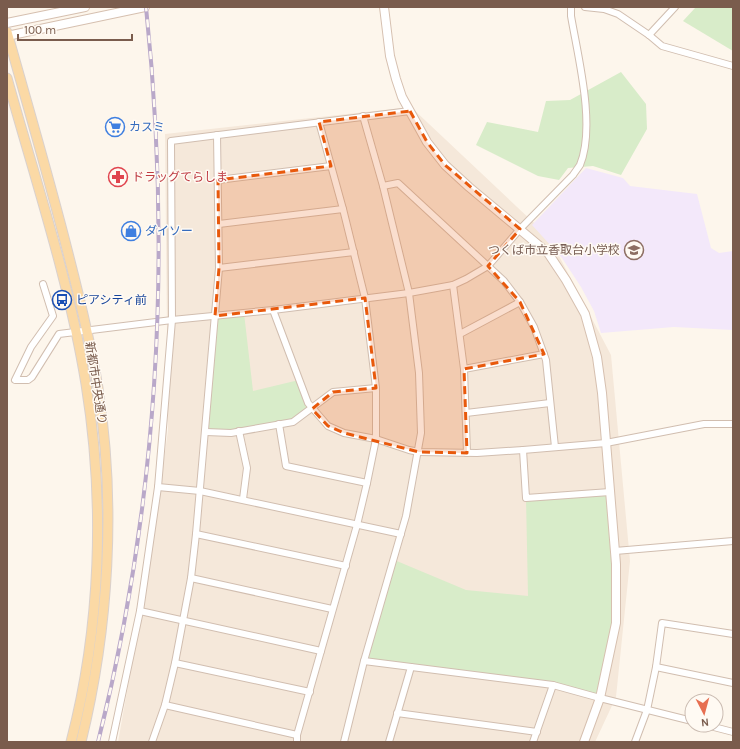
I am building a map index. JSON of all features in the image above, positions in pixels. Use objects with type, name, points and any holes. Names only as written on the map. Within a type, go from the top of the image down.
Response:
[{"type":"main road","name":"新都市中央通り","points":[[7,35],[60,220],[87,330],[98,387],[105,443],[107,523],[105,601],[99,655],[81,742]]},
{"type":"main road","name":"新都市中央通り","points":[[7,78],[49,228],[76,332],[86,386],[93,446],[97,522],[97,562],[90,655],[80,707],[71,742]]},
{"type":"street","points":[[7,23],[85,7]]},
{"type":"street","points":[[7,35],[146,7]]},
{"type":"street","points":[[384,7],[393,68],[402,96],[427,142],[445,165],[548,253],[566,280],[584,314],[597,357],[602,393],[615,551],[616,623],[600,698],[584,742]]},
{"type":"street","points":[[43,284],[53,316],[31,347],[15,380],[28,380],[32,378],[59,334],[409,293],[453,285],[466,279],[488,266],[520,229],[573,175],[580,165],[584,149],[586,107],[570,16],[571,7]]},
{"type":"street","points":[[585,7],[604,9],[618,14],[649,35],[662,46],[733,66]]},
{"type":"street","points":[[649,35],[675,7]]},
{"type":"street","points":[[120,742],[112,741],[140,611],[158,487],[172,320],[171,141],[410,111]]},
{"type":"street","points":[[344,742],[364,661],[406,516],[419,452],[421,433],[419,373],[409,293],[383,186],[363,116]]},
{"type":"street","points":[[166,705],[297,739],[332,609],[357,525],[376,439],[376,388],[365,298],[343,209],[319,122]]},
{"type":"street","points":[[152,742],[166,705],[175,663],[191,578],[196,534],[219,268],[217,135]]},
{"type":"street","points":[[218,180],[331,166]]},
{"type":"street","points":[[383,186],[398,183],[504,281],[520,302],[534,327],[544,354],[555,447]]},
{"type":"street","points":[[219,224],[343,209]]},
{"type":"street","points":[[219,268],[354,252]]},
{"type":"street","points":[[453,285],[464,369],[467,453]]},
{"type":"street","points":[[460,334],[520,302]]},
{"type":"street","points":[[272,310],[308,403],[328,426],[344,433],[376,439],[409,450],[419,452],[467,453],[523,450],[606,443],[704,424],[733,424]]},
{"type":"street","points":[[464,369],[544,354]]},
{"type":"street","points":[[206,432],[231,433],[293,422],[333,392],[376,388]]},
{"type":"street","points":[[466,413],[550,403]]},
{"type":"street","points":[[279,424],[286,466],[367,483]]},
{"type":"street","points":[[239,431],[247,468],[243,499]]},
{"type":"street","points":[[523,450],[526,498],[610,492]]},
{"type":"street","points":[[158,487],[200,491],[243,499],[401,534]]},
{"type":"street","points":[[196,534],[346,566]]},
{"type":"street","points":[[615,551],[733,541]]},
{"type":"street","points":[[191,578],[332,609]]},
{"type":"street","points":[[140,611],[321,651]]},
{"type":"street","points":[[635,742],[647,710],[656,667],[662,623],[733,634]]},
{"type":"street","points":[[364,661],[553,685],[684,719]]},
{"type":"street","points":[[175,663],[310,692]]},
{"type":"street","points":[[389,742],[411,667]]},
{"type":"street","points":[[656,667],[733,683]]},
{"type":"street","points":[[533,742],[553,685]]},
{"type":"street","points":[[397,713],[537,732]]},
{"type":"highlighted area","points":[[410,111],[427,142],[445,165],[520,229],[488,266],[520,302],[544,354],[464,369],[467,453],[419,452],[344,433],[328,426],[312,409],[333,392],[376,388],[365,298],[215,316],[219,268],[218,180],[331,166],[319,122]]},
{"type":"shaded area","points":[[411,107],[549,237],[611,355],[630,561],[616,697],[595,742],[118,742],[151,556],[168,430],[165,134]]},
{"type":"shaded area","name":"つくば市立香取台小学校","points":[[586,168],[623,178],[630,186],[697,194],[711,248],[719,253],[733,251],[733,330],[674,327],[601,333],[594,311],[581,287],[562,258],[532,225]]},
{"type":"green space","points":[[696,7],[733,7],[733,51],[683,21]]},
{"type":"green space","points":[[621,72],[646,104],[647,129],[621,175],[593,166],[568,168],[559,180],[538,176],[476,145],[487,122],[538,132],[546,101],[570,100]]},
{"type":"green space","points":[[244,313],[253,391],[299,380],[312,409],[293,422],[239,431],[206,432],[215,316]]},
{"type":"green space","points":[[610,492],[616,623],[600,698],[553,685],[364,661],[392,559],[466,590],[528,596],[526,498]]},
{"type":"railway","points":[[98,742],[119,651],[135,560],[147,468],[155,377],[158,285],[158,192],[154,100],[146,7]]},
{"type":"place","name":"カスミ","points":[[115,127]]},
{"type":"place","name":"ドラッグてらしま","points":[[118,177]]},
{"type":"place","name":"ダイソー","points":[[131,231]]},
{"type":"place","name":"つくば市立香取台小学校","points":[[634,250]]},
{"type":"place","name":"ピアシティ前","points":[[62,300]]}]
